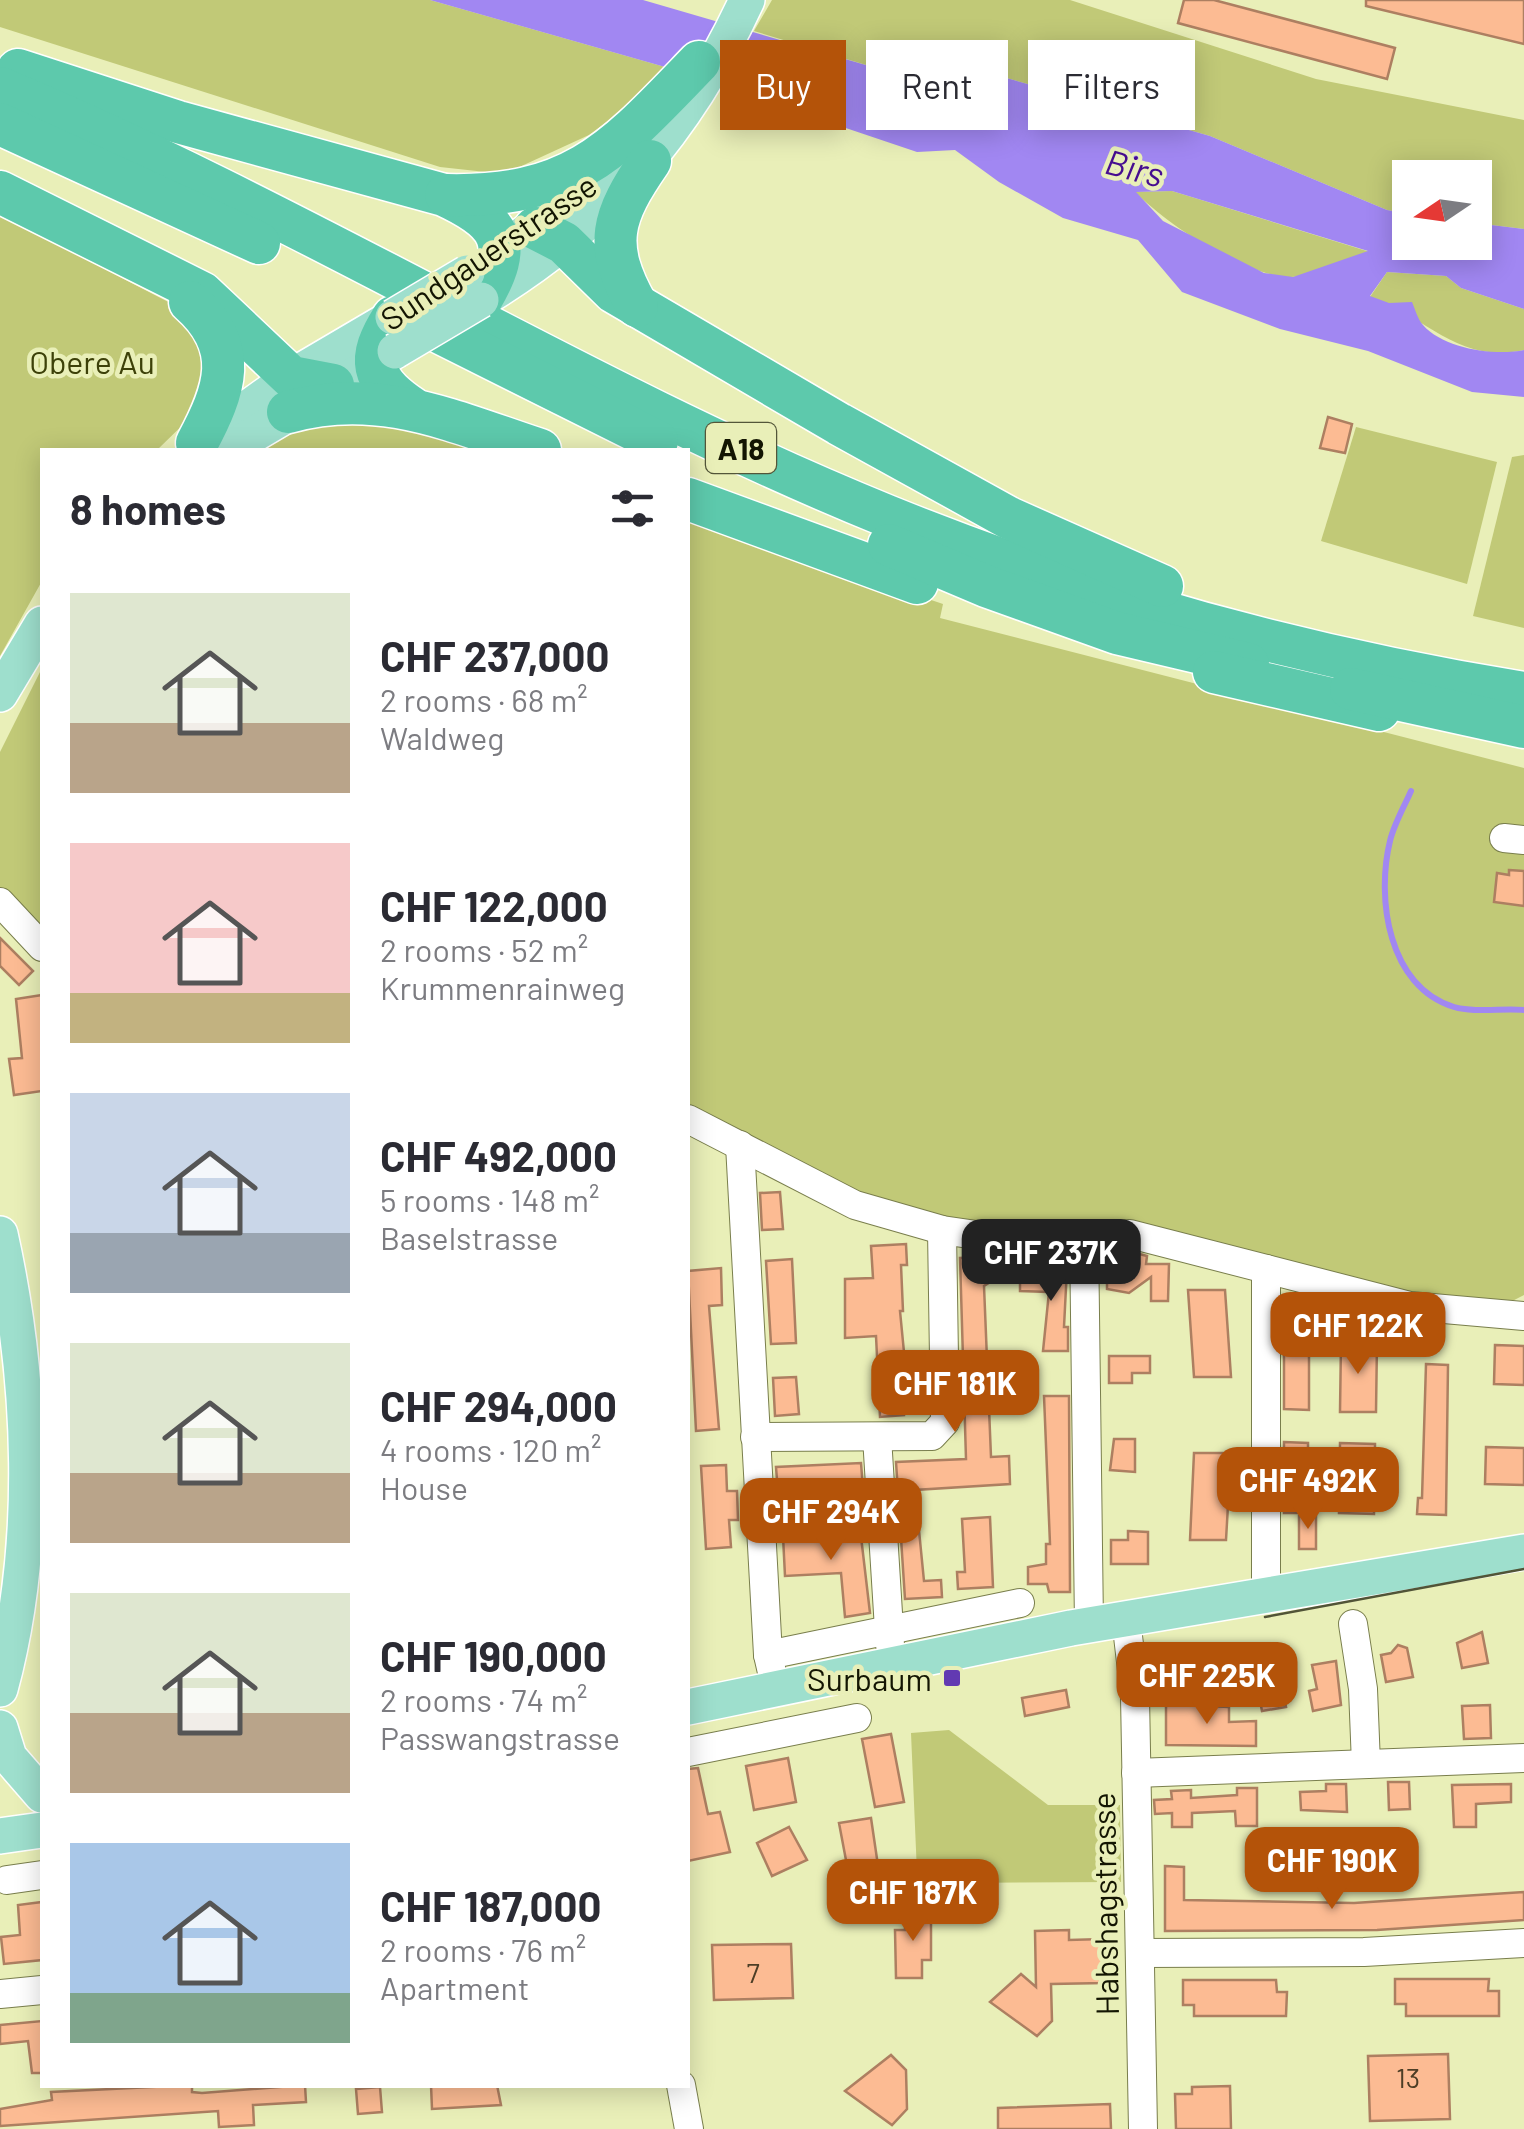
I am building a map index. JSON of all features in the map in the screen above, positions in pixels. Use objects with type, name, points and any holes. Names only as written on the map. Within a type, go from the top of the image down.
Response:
[{"type":"highway","points":[[637,306],[621,277],[616,220],[631,154],[699,62]]},
{"type":"highway","points":[[0,64],[178,122],[444,195],[480,212],[494,226],[506,267],[614,292],[1009,518],[1205,605],[1410,659],[1509,708]]},
{"type":"highway","name":"A18","points":[[0,88],[162,162],[674,418],[886,516],[1050,576],[1226,630],[1354,662],[1509,708]]},
{"type":"highway","name":"A18","points":[[0,124],[235,231],[673,448]]},
{"type":"highway","points":[[444,195],[524,192],[631,154]]},
{"type":"highway","points":[[0,192],[202,294],[290,395],[326,402],[355,400],[412,408],[534,448]]},
{"type":"highway","points":[[147,268],[208,318],[221,343],[225,373],[205,448]]},
{"type":"highway","points":[[380,342],[383,383],[412,408]]},
{"type":"highway","points":[[290,395],[333,386]]},
{"type":"highway","name":"A18","points":[[690,456],[986,586],[1118,633],[1509,708]]},
{"type":"highway","points":[[690,501],[972,604],[1143,654],[1435,722],[1509,708]]},
{"type":"main road","points":[[699,62],[734,0]]},
{"type":"main road","name":"Sundgauerstrasse","points":[[205,448],[506,267],[631,154],[719,62],[747,0]]},
{"type":"main road","name":"Sundgauerstrasse","points":[[333,386],[380,342]]},
{"type":"main road","points":[[0,694],[37,635]]},
{"type":"main road","points":[[0,1234],[26,1554],[13,1640],[0,1689]]},
{"type":"main road","points":[[690,1707],[776,1690],[890,1647],[1089,1625],[1524,1552]]},
{"type":"main road","points":[[0,1728],[8,1757],[40,1793]]},
{"type":"main road","points":[[0,1815],[40,1810]]},
{"type":"main road","points":[[0,1836],[40,1830]]},
{"type":"street","points":[[0,902],[40,945]]},
{"type":"street","points":[[690,1121],[856,1205],[942,1230],[1023,1242],[1130,1234],[1410,1306],[1524,1316]]},
{"type":"street","points":[[740,1144],[768,1655],[776,1690]]},
{"type":"street","points":[[755,1438],[932,1436],[945,1422],[942,1230]]},
{"type":"street","points":[[1084,1237],[1089,1625]]},
{"type":"street","points":[[1266,1269],[1266,1597]]},
{"type":"street","points":[[1489,1314],[1524,1295]]},
{"type":"street","points":[[877,1437],[890,1647]]},
{"type":"street","points":[[768,1655],[890,1647],[1020,1604]]},
{"type":"street","name":"Habshagstrasse","points":[[1126,1619],[1135,1696],[1143,2129]]},
{"type":"street","points":[[1353,1624],[1363,1689],[1366,1764]]},
{"type":"street","points":[[690,1752],[857,1718]]},
{"type":"street","points":[[1136,1773],[1524,1758]]},
{"type":"street","points":[[7,1880],[40,1875]]},
{"type":"street","points":[[1140,1952],[1364,1952],[1524,1943]]},
{"type":"street","points":[[0,1994],[40,1990]]},
{"type":"street","points":[[682,2088],[689,2129]]},
{"type":"green space","points":[[0,0],[430,0],[665,67],[630,105],[589,135],[504,174],[440,167],[0,27]]},
{"type":"green space","points":[[772,0],[1070,0],[1195,40],[1028,40],[1028,84],[1008,78],[1008,40],[866,40],[866,65],[846,59],[846,40],[784,40],[754,31]]},
{"type":"green space","points":[[1195,40],[1316,79],[1524,120],[1524,229],[1492,225],[1492,160],[1392,160],[1392,211],[1189,130],[1195,130]]},
{"type":"green space","points":[[1172,191],[1370,252],[1308,274],[1270,274],[1206,246],[1135,192]]},
{"type":"green space","name":"Obere Au","points":[[0,215],[178,307],[208,364],[195,413],[159,448],[40,448],[40,585],[0,656]]},
{"type":"green space","points":[[1387,272],[1446,276],[1461,288],[1524,309],[1524,350],[1501,353],[1461,345],[1370,297]]},
{"type":"green space","points":[[354,417],[477,448],[267,448],[297,429]]},
{"type":"green space","points":[[1356,427],[1497,462],[1467,584],[1321,541]]},
{"type":"green space","points":[[1524,455],[1524,628],[1473,616],[1512,457]]},
{"type":"green space","points":[[690,519],[943,604],[940,618],[1524,768],[1524,1295],[1489,1313],[1176,1244],[942,1230],[690,1120]]},
{"type":"green space","points":[[40,672],[40,945],[0,902],[0,752]]},
{"type":"green space","points":[[949,1730],[1048,1805],[1120,1805],[1121,1882],[950,1883],[917,1873],[911,1733]]},
{"type":"water","points":[[430,0],[643,0],[780,40],[720,40],[720,86]]},
{"type":"water","name":"Birs","points":[[846,59],[866,65],[866,130],[1008,130],[1008,78],[1028,84],[1028,130],[1189,130],[1392,211],[1392,260],[1492,260],[1492,225],[1524,229],[1524,309],[1461,288],[1446,276],[1387,272],[1370,296],[1389,303],[1412,302],[1423,325],[1457,345],[1485,351],[1524,350],[1524,397],[1472,392],[1368,351],[1280,329],[1182,292],[1138,240],[1063,218],[999,182],[955,150],[917,152],[846,128]],"holes":[[[1172,191],[1368,251],[1293,277],[1264,273],[1163,221],[1136,192]]]},
{"type":"building","points":[[1184,0],[1214,0],[1395,48],[1387,79],[1178,23]]},
{"type":"building","points":[[1366,0],[1524,0],[1524,44],[1366,6]]},
{"type":"building","points":[[1328,417],[1352,424],[1345,453],[1320,448]]},
{"type":"building","points":[[1509,870],[1524,871],[1524,906],[1494,902],[1497,873],[1509,875]]},
{"type":"building","points":[[0,938],[33,971],[19,985],[0,966]]},
{"type":"building","points":[[40,995],[40,1091],[14,1095],[9,1059],[22,1058],[16,999]]},
{"type":"building","points":[[780,1192],[783,1229],[762,1230],[760,1193]]},
{"type":"building","points":[[906,1244],[907,1265],[901,1265],[900,1311],[907,1383],[903,1383],[904,1415],[880,1417],[876,1336],[845,1338],[845,1279],[873,1278],[871,1246]]},
{"type":"building","points":[[1132,1252],[1147,1256],[1146,1264],[1169,1264],[1168,1301],[1151,1301],[1151,1277],[1129,1293],[1107,1289],[1107,1263],[1130,1263]]},
{"type":"building","points":[[982,1257],[998,1277],[984,1286],[991,1457],[1009,1456],[1010,1484],[915,1490],[924,1581],[941,1580],[942,1597],[905,1599],[896,1462],[966,1459],[960,1258]]},
{"type":"building","points":[[792,1259],[796,1343],[771,1344],[766,1261]]},
{"type":"building","points":[[721,1268],[722,1305],[709,1306],[719,1429],[696,1431],[690,1271]]},
{"type":"building","points":[[1042,1268],[1067,1268],[1064,1327],[1068,1327],[1068,1351],[1043,1351],[1049,1292],[1020,1291],[1020,1272],[1042,1272]]},
{"type":"building","points":[[1188,1290],[1225,1290],[1231,1377],[1194,1377]]},
{"type":"building","points":[[1284,1303],[1293,1303],[1292,1339],[1309,1339],[1309,1410],[1284,1409]]},
{"type":"building","points":[[1341,1342],[1377,1342],[1376,1412],[1340,1412]]},
{"type":"building","points":[[1495,1345],[1524,1346],[1524,1385],[1494,1384]]},
{"type":"building","points":[[1109,1356],[1150,1356],[1150,1373],[1132,1373],[1132,1383],[1109,1383]]},
{"type":"building","points":[[1426,1364],[1448,1365],[1446,1515],[1417,1514],[1418,1498],[1422,1498]]},
{"type":"building","points":[[796,1377],[799,1414],[775,1416],[773,1378]]},
{"type":"building","points":[[1044,1396],[1069,1396],[1070,1592],[1049,1592],[1047,1584],[1028,1584],[1028,1567],[1046,1564],[1046,1544],[1050,1544]]},
{"type":"building","points":[[1114,1439],[1135,1439],[1135,1472],[1110,1470]]},
{"type":"building","points":[[1284,1442],[1308,1443],[1308,1513],[1284,1513]]},
{"type":"building","points":[[1340,1443],[1375,1444],[1374,1514],[1339,1513]]},
{"type":"building","points":[[1486,1447],[1524,1448],[1524,1485],[1485,1484]]},
{"type":"building","points":[[1194,1453],[1231,1453],[1226,1540],[1190,1540]]},
{"type":"building","points":[[861,1463],[863,1489],[778,1493],[776,1467]]},
{"type":"building","points":[[726,1465],[727,1491],[737,1491],[738,1520],[729,1520],[731,1547],[706,1549],[701,1466]]},
{"type":"building","points":[[1299,1516],[1316,1516],[1316,1549],[1299,1549]]},
{"type":"building","points":[[990,1517],[993,1587],[958,1589],[957,1572],[965,1572],[962,1519]]},
{"type":"building","points":[[860,1528],[870,1613],[845,1617],[841,1573],[785,1576],[783,1536]]},
{"type":"building","points":[[1128,1531],[1148,1532],[1148,1564],[1111,1564],[1111,1540],[1128,1540]]},
{"type":"building","points":[[1482,1632],[1488,1663],[1462,1668],[1457,1643]]},
{"type":"building","points":[[1398,1645],[1407,1648],[1413,1677],[1386,1682],[1381,1655],[1391,1653]]},
{"type":"building","points":[[1336,1661],[1341,1705],[1313,1711],[1309,1691],[1317,1689],[1312,1665]]},
{"type":"building","points":[[1278,1668],[1286,1707],[1262,1711],[1255,1675]]},
{"type":"building","points":[[1066,1690],[1069,1707],[1025,1716],[1022,1698]]},
{"type":"building","points":[[1166,1704],[1229,1707],[1229,1722],[1256,1721],[1256,1746],[1166,1745]]},
{"type":"building","points":[[1490,1705],[1491,1738],[1464,1739],[1462,1706]]},
{"type":"building","points":[[891,1734],[904,1802],[875,1807],[862,1739]]},
{"type":"building","points":[[788,1758],[796,1802],[754,1810],[746,1766]]},
{"type":"building","points":[[698,1768],[708,1814],[720,1812],[730,1852],[690,1861],[690,1769]]},
{"type":"building","points":[[1388,1782],[1409,1782],[1410,1809],[1389,1810]]},
{"type":"building","points":[[1326,1784],[1346,1784],[1347,1812],[1301,1810],[1300,1792],[1326,1791]]},
{"type":"building","points":[[1511,1784],[1511,1802],[1476,1804],[1476,1827],[1454,1827],[1452,1785]]},
{"type":"building","points":[[1237,1788],[1257,1788],[1257,1826],[1236,1826],[1235,1811],[1192,1813],[1192,1827],[1172,1827],[1172,1813],[1155,1814],[1154,1800],[1172,1799],[1171,1791],[1191,1790],[1191,1798],[1237,1795]]},
{"type":"building","points":[[871,1818],[881,1886],[852,1892],[839,1823]]},
{"type":"building","points":[[789,1827],[807,1860],[772,1876],[757,1843]]},
{"type":"building","points":[[1165,1866],[1184,1867],[1184,1900],[1354,1903],[1524,1892],[1524,1920],[1377,1930],[1165,1931]]},
{"type":"building","points":[[40,1902],[40,1960],[4,1964],[1,1937],[20,1935],[18,1905]]},
{"type":"building","points":[[905,1910],[931,1910],[931,1960],[922,1960],[922,1978],[896,1978],[895,1930],[905,1930]]},
{"type":"building","points":[[1069,1930],[1069,1940],[1103,1939],[1104,1983],[1051,1984],[1052,2021],[1037,2036],[990,2002],[1021,1974],[1036,1987],[1035,1931]]},
{"type":"building","points":[[791,1944],[793,1998],[714,2000],[712,1945]]},
{"type":"building","points":[[1395,1979],[1489,1979],[1488,1991],[1499,1991],[1499,2016],[1406,2016],[1406,2004],[1395,2004]]},
{"type":"building","points":[[1183,1980],[1276,1980],[1277,1992],[1287,1992],[1286,2016],[1194,2016],[1194,2005],[1183,2005]]},
{"type":"building","points":[[40,2021],[40,2073],[32,2073],[28,2041],[0,2044],[0,2025]]},
{"type":"building","points":[[1448,2054],[1450,2119],[1370,2121],[1368,2056]]},
{"type":"building","points":[[891,2055],[906,2070],[907,2109],[892,2125],[845,2091]]},
{"type":"building","points":[[1230,2086],[1231,2129],[1176,2129],[1175,2094],[1192,2094],[1192,2087]]},
{"type":"building","points":[[192,2088],[192,2092],[202,2093],[305,2088],[306,2102],[253,2105],[254,2125],[219,2127],[218,2111],[0,2126],[0,2109],[52,2100],[51,2092]]},
{"type":"building","points":[[380,2088],[382,2112],[358,2114],[356,2089]]},
{"type":"building","points":[[431,2088],[498,2088],[501,2105],[432,2109]]},
{"type":"building","points":[[1110,2104],[1111,2129],[998,2129],[998,2108]]},
{"type":"waterway","points":[[1411,791],[1392,835],[1386,864],[1387,913],[1401,961],[1414,981],[1454,1007],[1524,1010]]},
{"type":"tram line","points":[[1265,1617],[1524,1569]]},
{"type":"place","name":"Surbaum","points":[[952,1678]]}]
